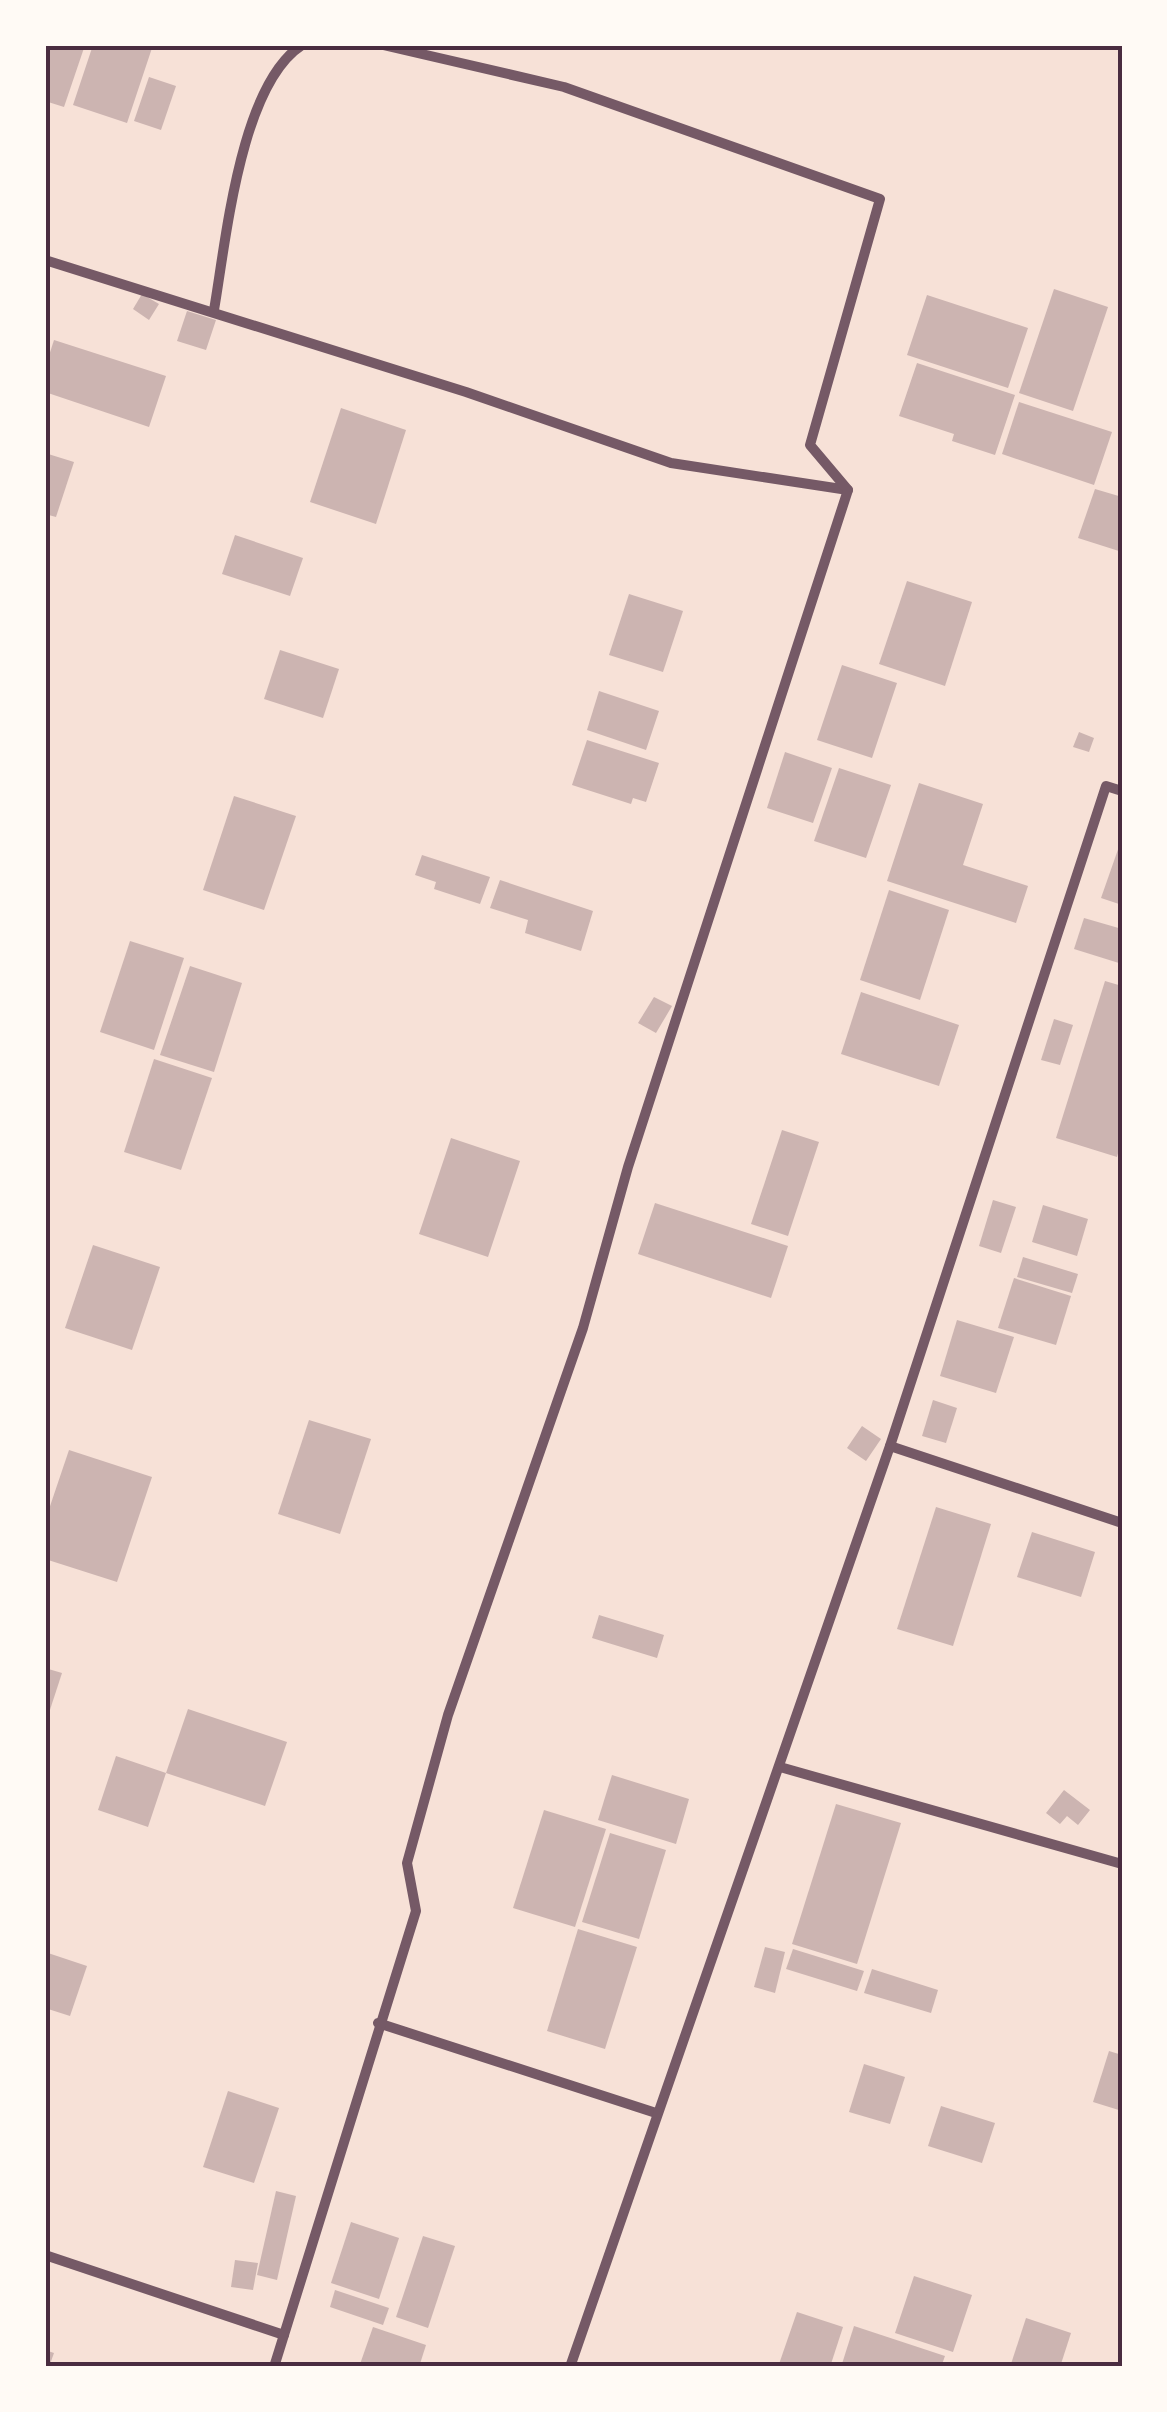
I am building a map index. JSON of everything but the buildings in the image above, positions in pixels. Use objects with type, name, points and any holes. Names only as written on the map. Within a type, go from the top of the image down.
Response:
[{"type":"street","points":[[214,310],[248,137],[268,84],[291,52],[302,45]]},
{"type":"street","points":[[383,45],[564,87],[880,199],[810,445],[848,490]]},
{"type":"street","points":[[45,260],[214,310],[671,464],[848,490]]},
{"type":"street","points":[[274,2367],[416,1911],[406,1862],[448,1716],[583,1328],[628,1167],[848,490]]},
{"type":"street","points":[[570,2367],[890,1446],[1106,786],[1122,791]]},
{"type":"street","points":[[890,1446],[1122,1523]]},
{"type":"street","points":[[780,1767],[1122,1864]]},
{"type":"street","points":[[378,2023],[656,2113]]},
{"type":"street","points":[[45,2255],[284,2335]]}]
